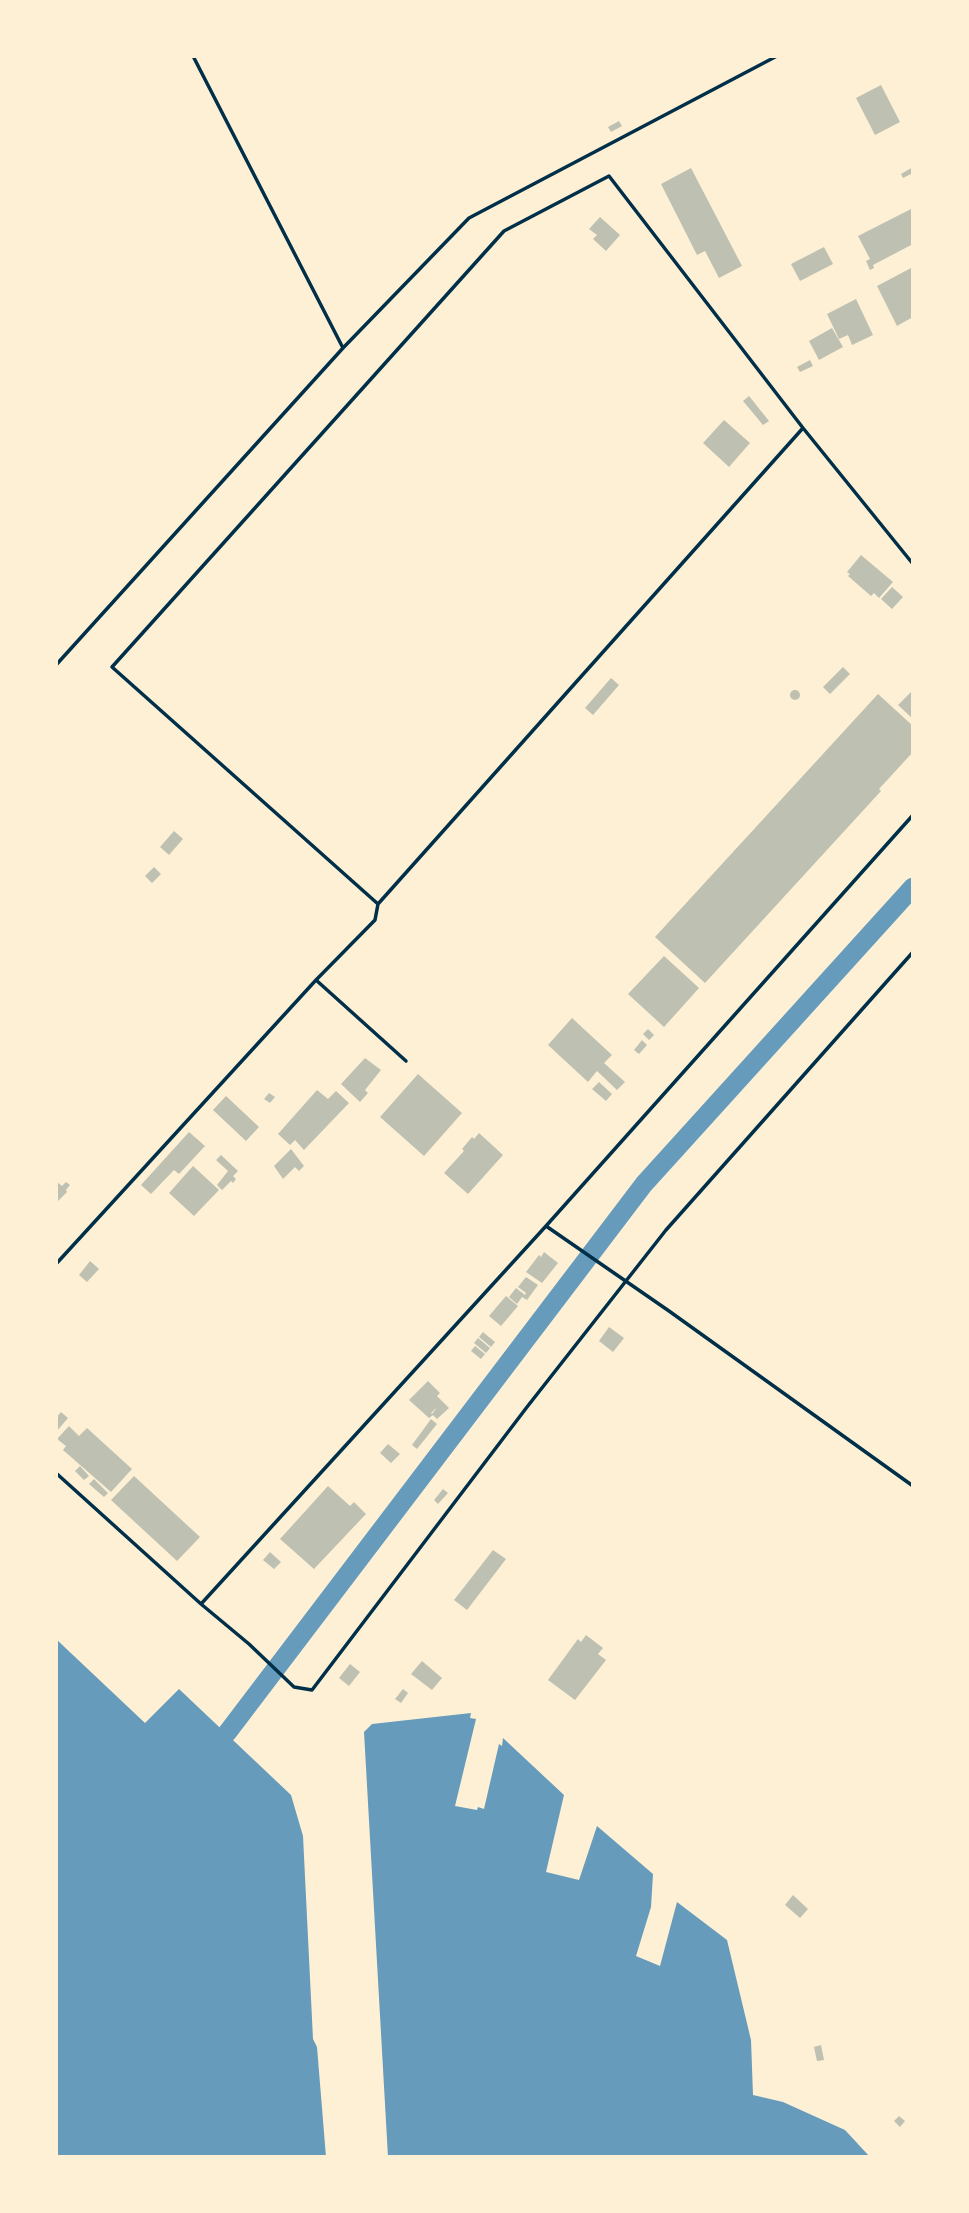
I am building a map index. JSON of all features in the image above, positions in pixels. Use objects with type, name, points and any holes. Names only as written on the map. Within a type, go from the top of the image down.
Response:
[{"type":"lane","points":[[193,56],[343,348]]},
{"type":"lane","points":[[56,665],[343,348],[470,218],[777,56]]},
{"type":"lane","points":[[378,904],[112,667],[504,231],[609,176],[803,428],[913,564]]},
{"type":"lane","points":[[56,1264],[316,980],[375,920],[378,904],[803,428]]},
{"type":"lane","points":[[201,1604],[548,1228],[913,815]]},
{"type":"lane","points":[[56,1473],[294,1687],[312,1690],[510,1428],[666,1230],[913,952]]},
{"type":"lane","points":[[316,980],[406,1061]]},
{"type":"lane","points":[[548,1228],[913,1486]]},
{"type":"water","points":[[56,1639],[145,1723],[179,1689],[291,1795],[303,1836],[313,2039],[317,2047],[326,2157],[56,2157]]},
{"type":"water","points":[[471,1713],[470,1718],[476,1719],[455,1806],[484,1809],[499,1744],[502,1746],[503,1738],[564,1795],[546,1872],[579,1880],[597,1826],[653,1874],[651,1907],[636,1956],[660,1966],[677,1902],[727,1940],[751,2040],[753,2095],[783,2102],[845,2130],[870,2157],[388,2157],[364,1732],[372,1724]]},
{"type":"building","points":[[881,85],[900,122],[875,135],[856,98]]},
{"type":"building","points":[[619,121],[622,126],[611,132],[608,127]]},
{"type":"building","points":[[913,167],[913,173],[903,178],[901,174]]},
{"type":"building","points":[[691,168],[742,266],[719,278],[705,251],[697,255],[661,184]]},
{"type":"building","points":[[913,208],[913,244],[873,265],[874,268],[870,270],[866,261],[870,259],[858,236]]},
{"type":"building","points":[[600,217],[620,235],[606,251],[593,239],[597,235],[589,229]]},
{"type":"building","points":[[824,247],[833,264],[800,281],[791,264]]},
{"type":"building","points":[[913,267],[913,317],[897,326],[877,286]]},
{"type":"building","points":[[856,299],[873,335],[852,345],[848,335],[839,339],[827,314]]},
{"type":"building","points":[[832,328],[843,347],[819,360],[809,341]]},
{"type":"building","points":[[810,360],[813,366],[800,372],[797,367]]},
{"type":"building","points":[[749,396],[769,421],[763,425],[743,401]]},
{"type":"building","points":[[724,420],[750,443],[729,467],[703,443]]},
{"type":"building","points":[[861,555],[893,582],[879,598],[874,593],[871,596],[848,576],[850,574],[847,572]]},
{"type":"building","points":[[892,587],[903,597],[892,609],[881,599]]},
{"type":"building","points":[[843,667],[850,674],[830,694],[823,687]]},
{"type":"building","points":[[611,678],[619,685],[593,715],[585,708]]},
{"type":"building","points":[[795,690],[799,691],[799,699],[795,700],[791,699],[790,695],[791,691]]},
{"type":"building","points":[[913,690],[913,719],[898,705]]},
{"type":"building","points":[[878,694],[913,726],[913,752],[879,789],[881,791],[705,983],[655,937]]},
{"type":"building","points":[[174,831],[183,839],[169,855],[160,847]]},
{"type":"building","points":[[154,867],[161,874],[152,883],[145,876]]},
{"type":"building","points":[[664,956],[699,988],[664,1027],[628,994]]},
{"type":"building","points":[[572,1018],[612,1055],[604,1063],[625,1082],[617,1090],[597,1071],[588,1082],[548,1045]]},
{"type":"building","points":[[648,1029],[654,1035],[649,1040],[643,1034]]},
{"type":"building","points":[[642,1040],[647,1045],[639,1054],[634,1050]]},
{"type":"building","points":[[365,1058],[381,1070],[365,1090],[368,1093],[360,1102],[341,1084]]},
{"type":"building","points":[[418,1074],[462,1113],[424,1156],[380,1117]]},
{"type":"building","points":[[599,1082],[612,1094],[606,1101],[592,1089]]},
{"type":"building","points":[[317,1090],[328,1099],[336,1091],[349,1103],[304,1150],[295,1140],[290,1145],[278,1134]]},
{"type":"building","points":[[269,1093],[275,1097],[270,1103],[264,1099]]},
{"type":"building","points":[[226,1096],[259,1127],[246,1141],[213,1110]]},
{"type":"building","points":[[189,1132],[205,1146],[179,1174],[174,1170],[151,1194],[141,1185]]},
{"type":"building","points":[[479,1133],[503,1155],[468,1194],[444,1173],[464,1151],[462,1149],[472,1137],[474,1139]]},
{"type":"building","points":[[291,1149],[304,1166],[299,1171],[295,1167],[283,1179],[274,1166]]},
{"type":"building","points":[[221,1155],[238,1171],[233,1176],[236,1179],[233,1183],[231,1181],[222,1190],[217,1185],[228,1171],[216,1160]]},
{"type":"building","points":[[193,1166],[219,1190],[194,1216],[169,1193]]},
{"type":"building","points":[[56,1181],[62,1186],[66,1182],[70,1185],[56,1203]]},
{"type":"building","points":[[544,1252],[558,1263],[542,1283],[526,1272]]},
{"type":"building","points":[[90,1261],[99,1269],[87,1282],[79,1275]]},
{"type":"building","points":[[526,1277],[538,1285],[527,1300],[522,1297],[517,1304],[509,1297],[516,1288],[525,1295],[518,1287]]},
{"type":"building","points":[[506,1296],[518,1306],[501,1326],[489,1316]]},
{"type":"building","points":[[609,1327],[624,1338],[613,1352],[599,1341]]},
{"type":"building","points":[[483,1332],[495,1342],[491,1347],[479,1337]]},
{"type":"building","points":[[478,1338],[490,1348],[486,1353],[474,1343]]},
{"type":"building","points":[[475,1346],[485,1354],[481,1359],[471,1351]]},
{"type":"building","points":[[428,1381],[440,1393],[437,1396],[449,1408],[437,1419],[433,1415],[429,1418],[409,1400]]},
{"type":"building","points":[[61,1412],[68,1418],[56,1432],[56,1418]]},
{"type":"building","points":[[431,1419],[437,1424],[417,1449],[412,1445]]},
{"type":"building","points":[[69,1426],[79,1436],[87,1428],[132,1469],[111,1492],[63,1450],[66,1446],[57,1439]]},
{"type":"building","points":[[388,1444],[400,1454],[391,1463],[380,1453]]},
{"type":"building","points":[[80,1466],[89,1476],[84,1480],[75,1471]]},
{"type":"building","points":[[134,1476],[200,1537],[177,1561],[111,1500]]},
{"type":"building","points":[[94,1479],[108,1493],[104,1497],[89,1484]]},
{"type":"building","points":[[328,1486],[350,1506],[354,1502],[366,1514],[314,1569],[280,1539]]},
{"type":"building","points":[[443,1489],[448,1493],[438,1504],[434,1500]]},
{"type":"building","points":[[493,1550],[506,1559],[467,1610],[454,1600]]},
{"type":"building","points":[[270,1552],[281,1562],[274,1569],[263,1560]]},
{"type":"building","points":[[586,1635],[603,1648],[598,1654],[606,1660],[575,1700],[548,1680],[578,1639],[581,1642]]},
{"type":"building","points":[[422,1661],[442,1678],[432,1690],[411,1674]]},
{"type":"building","points":[[350,1664],[360,1672],[349,1686],[339,1678]]},
{"type":"building","points":[[403,1689],[408,1693],[401,1703],[395,1699]]},
{"type":"building","points":[[793,1895],[808,1909],[800,1918],[785,1905]]},
{"type":"building","points":[[821,2045],[824,2060],[817,2061],[814,2047]]},
{"type":"building","points":[[899,2116],[905,2121],[900,2127],[894,2121]]},
{"type":"waterway","points":[[227,1733],[644,1184],[913,887]]}]
